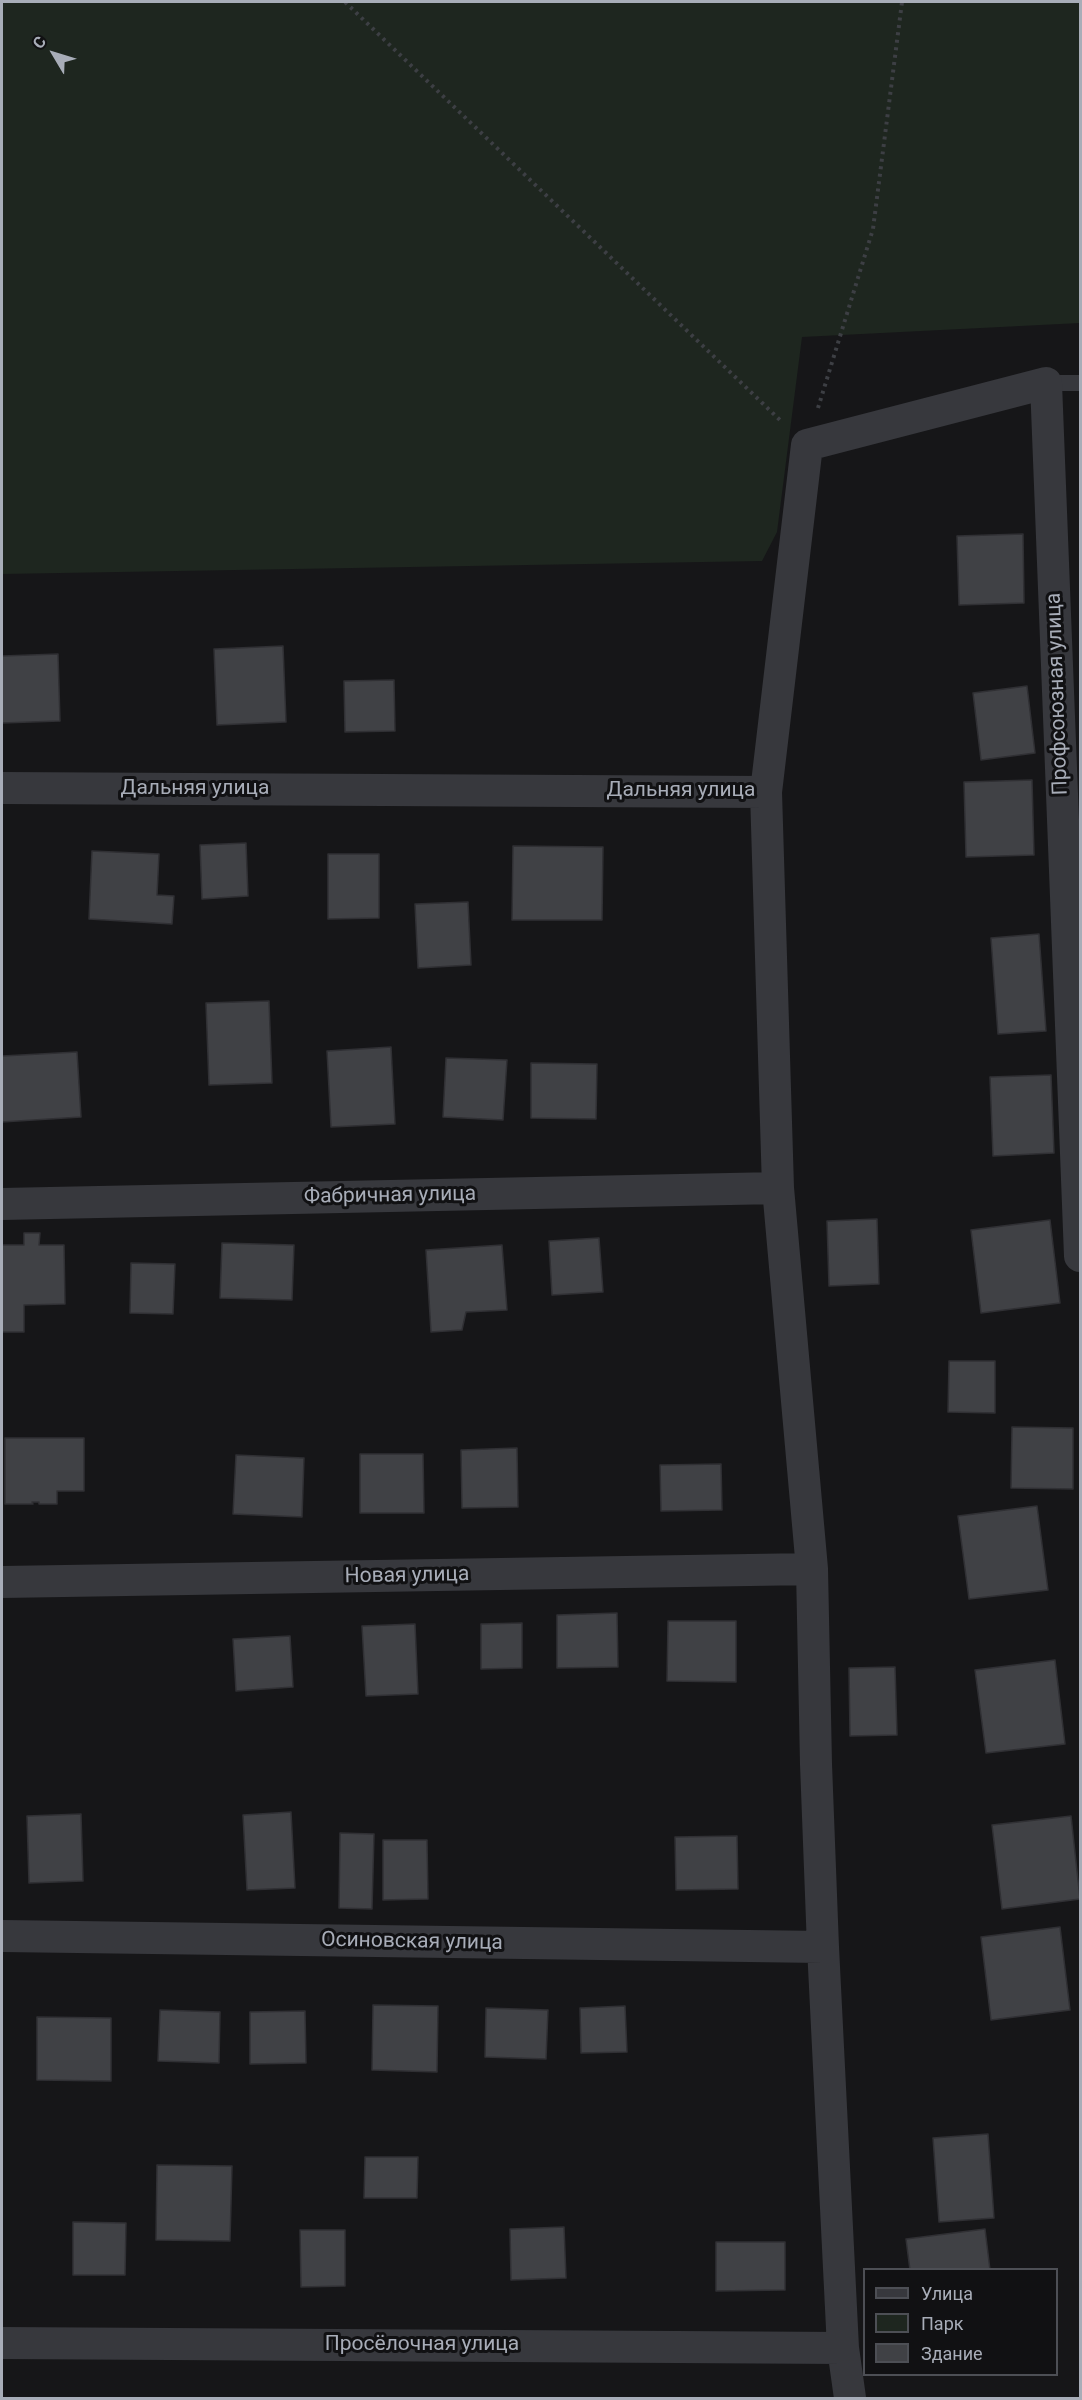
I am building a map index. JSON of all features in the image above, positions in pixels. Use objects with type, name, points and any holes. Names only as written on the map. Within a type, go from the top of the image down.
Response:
[{"type":"street","points":[[807,445],[1046,383]]},
{"type":"street","name":"Профсоюзная улица","points":[[1046,383],[1080,1256]]},
{"type":"street","name":"Дальняя улица","points":[[2,788],[765,792],[807,445]]},
{"type":"street","points":[[765,792],[778,1188],[812,1569],[823,1947],[843,2348],[850,2398]]},
{"type":"street","name":"Фабричная улица","points":[[2,1204],[778,1188]]},
{"type":"street","name":"Новая улица","points":[[2,1582],[812,1569]]},
{"type":"street","name":"Осиновская улица","points":[[2,1936],[823,1947]]},
{"type":"street","name":"Просёлочная улица","points":[[2,2343],[843,2348]]},
{"type":"lane","points":[[1046,383],[1080,383]]},
{"type":"path","points":[[345,2],[807,445],[873,229],[902,2]]},
{"type":"green space","points":[[2,2],[1080,2],[1080,323],[802,337],[777,532],[762,561],[2,574]]},
{"type":"building","points":[[1023,534],[1024,603],[959,605],[957,536]]},
{"type":"building","points":[[283,646],[286,722],[217,725],[214,649]]},
{"type":"building","points":[[58,654],[60,721],[2,723],[2,656]]},
{"type":"building","points":[[394,680],[395,731],[345,732],[344,681]]},
{"type":"building","points":[[1027,686],[1035,753],[981,760],[973,693]]},
{"type":"building","points":[[1032,780],[1034,855],[966,857],[964,782]]},
{"type":"building","points":[[246,843],[248,896],[202,899],[200,845]]},
{"type":"building","points":[[513,846],[603,847],[602,920],[512,920]]},
{"type":"building","points":[[92,851],[159,854],[157,895],[174,896],[172,924],[89,919]]},
{"type":"building","points":[[328,854],[379,854],[379,918],[328,919]]},
{"type":"building","points":[[468,902],[471,965],[418,968],[415,904]]},
{"type":"building","points":[[1039,934],[1046,1031],[998,1034],[991,938]]},
{"type":"building","points":[[269,1001],[272,1083],[209,1085],[206,1003]]},
{"type":"building","points":[[391,1047],[395,1124],[331,1127],[327,1051]]},
{"type":"building","points":[[77,1052],[81,1117],[2,1122],[2,1056]]},
{"type":"building","points":[[446,1058],[507,1060],[503,1120],[443,1117]]},
{"type":"building","points":[[531,1063],[597,1064],[596,1119],[531,1118]]},
{"type":"building","points":[[1051,1075],[1054,1153],[993,1156],[990,1077]]},
{"type":"building","points":[[877,1219],[879,1284],[829,1286],[827,1221]]},
{"type":"building","points":[[1050,1220],[1060,1303],[981,1313],[971,1230]]},
{"type":"building","points":[[24,1233],[40,1233],[39,1245],[64,1245],[65,1304],[24,1305],[24,1332],[2,1332],[2,1245],[24,1245]]},
{"type":"building","points":[[599,1238],[603,1292],[552,1295],[549,1241]]},
{"type":"building","points":[[222,1243],[294,1245],[292,1300],[220,1298]]},
{"type":"building","points":[[502,1245],[507,1310],[466,1312],[462,1330],[431,1332],[426,1250]]},
{"type":"building","points":[[131,1263],[175,1264],[173,1314],[130,1313]]},
{"type":"building","points":[[949,1361],[995,1361],[995,1413],[948,1412]]},
{"type":"building","points":[[1012,1427],[1073,1428],[1073,1489],[1011,1488]]},
{"type":"building","points":[[5,1438],[84,1438],[84,1491],[57,1491],[57,1504],[32,1502],[33,1504],[5,1504]]},
{"type":"building","points":[[517,1448],[518,1507],[462,1508],[461,1450]]},
{"type":"building","points":[[360,1454],[423,1454],[424,1513],[360,1513]]},
{"type":"building","points":[[236,1455],[304,1458],[302,1517],[233,1514]]},
{"type":"building","points":[[721,1464],[722,1510],[661,1511],[660,1465]]},
{"type":"building","points":[[1037,1506],[1048,1590],[969,1599],[958,1516]]},
{"type":"building","points":[[617,1613],[618,1667],[557,1668],[557,1615]]},
{"type":"building","points":[[668,1621],[736,1621],[736,1682],[667,1681]]},
{"type":"building","points":[[522,1623],[522,1668],[481,1669],[481,1624]]},
{"type":"building","points":[[415,1624],[418,1694],[366,1696],[362,1626]]},
{"type":"building","points":[[290,1636],[293,1687],[236,1691],[233,1639]]},
{"type":"building","points":[[1055,1660],[1065,1744],[986,1753],[975,1670]]},
{"type":"building","points":[[895,1667],[897,1735],[850,1736],[849,1668]]},
{"type":"building","points":[[291,1812],[295,1888],[247,1890],[243,1815]]},
{"type":"building","points":[[81,1814],[83,1881],[29,1883],[27,1816]]},
{"type":"building","points":[[1071,1816],[1080,1899],[1002,1909],[992,1825]]},
{"type":"building","points":[[340,1833],[374,1834],[372,1909],[339,1908]]},
{"type":"building","points":[[737,1836],[738,1889],[676,1890],[675,1837]]},
{"type":"building","points":[[383,1840],[427,1840],[428,1899],[383,1900]]},
{"type":"building","points":[[1060,1927],[1070,2010],[991,2020],[981,1937]]},
{"type":"building","points":[[373,2005],[438,2006],[437,2072],[372,2070]]},
{"type":"building","points":[[625,2006],[627,2052],[581,2053],[580,2008]]},
{"type":"building","points":[[486,2008],[548,2010],[546,2059],[485,2057]]},
{"type":"building","points":[[160,2010],[220,2012],[219,2063],[158,2061]]},
{"type":"building","points":[[305,2011],[306,2063],[250,2064],[250,2012]]},
{"type":"building","points":[[37,2017],[111,2018],[111,2081],[37,2080]]},
{"type":"building","points":[[988,2134],[994,2218],[939,2222],[933,2138]]},
{"type":"building","points":[[365,2157],[418,2157],[417,2198],[364,2198]]},
{"type":"building","points":[[157,2165],[232,2166],[230,2241],[156,2240]]},
{"type":"building","points":[[73,2222],[126,2223],[125,2275],[73,2275]]},
{"type":"building","points":[[564,2227],[566,2278],[511,2280],[510,2229]]},
{"type":"building","points":[[985,2229],[990,2268],[910,2268],[906,2239]]},
{"type":"building","points":[[300,2230],[345,2230],[345,2286],[301,2287]]},
{"type":"building","points":[[716,2242],[785,2242],[785,2290],[716,2291]]}]
